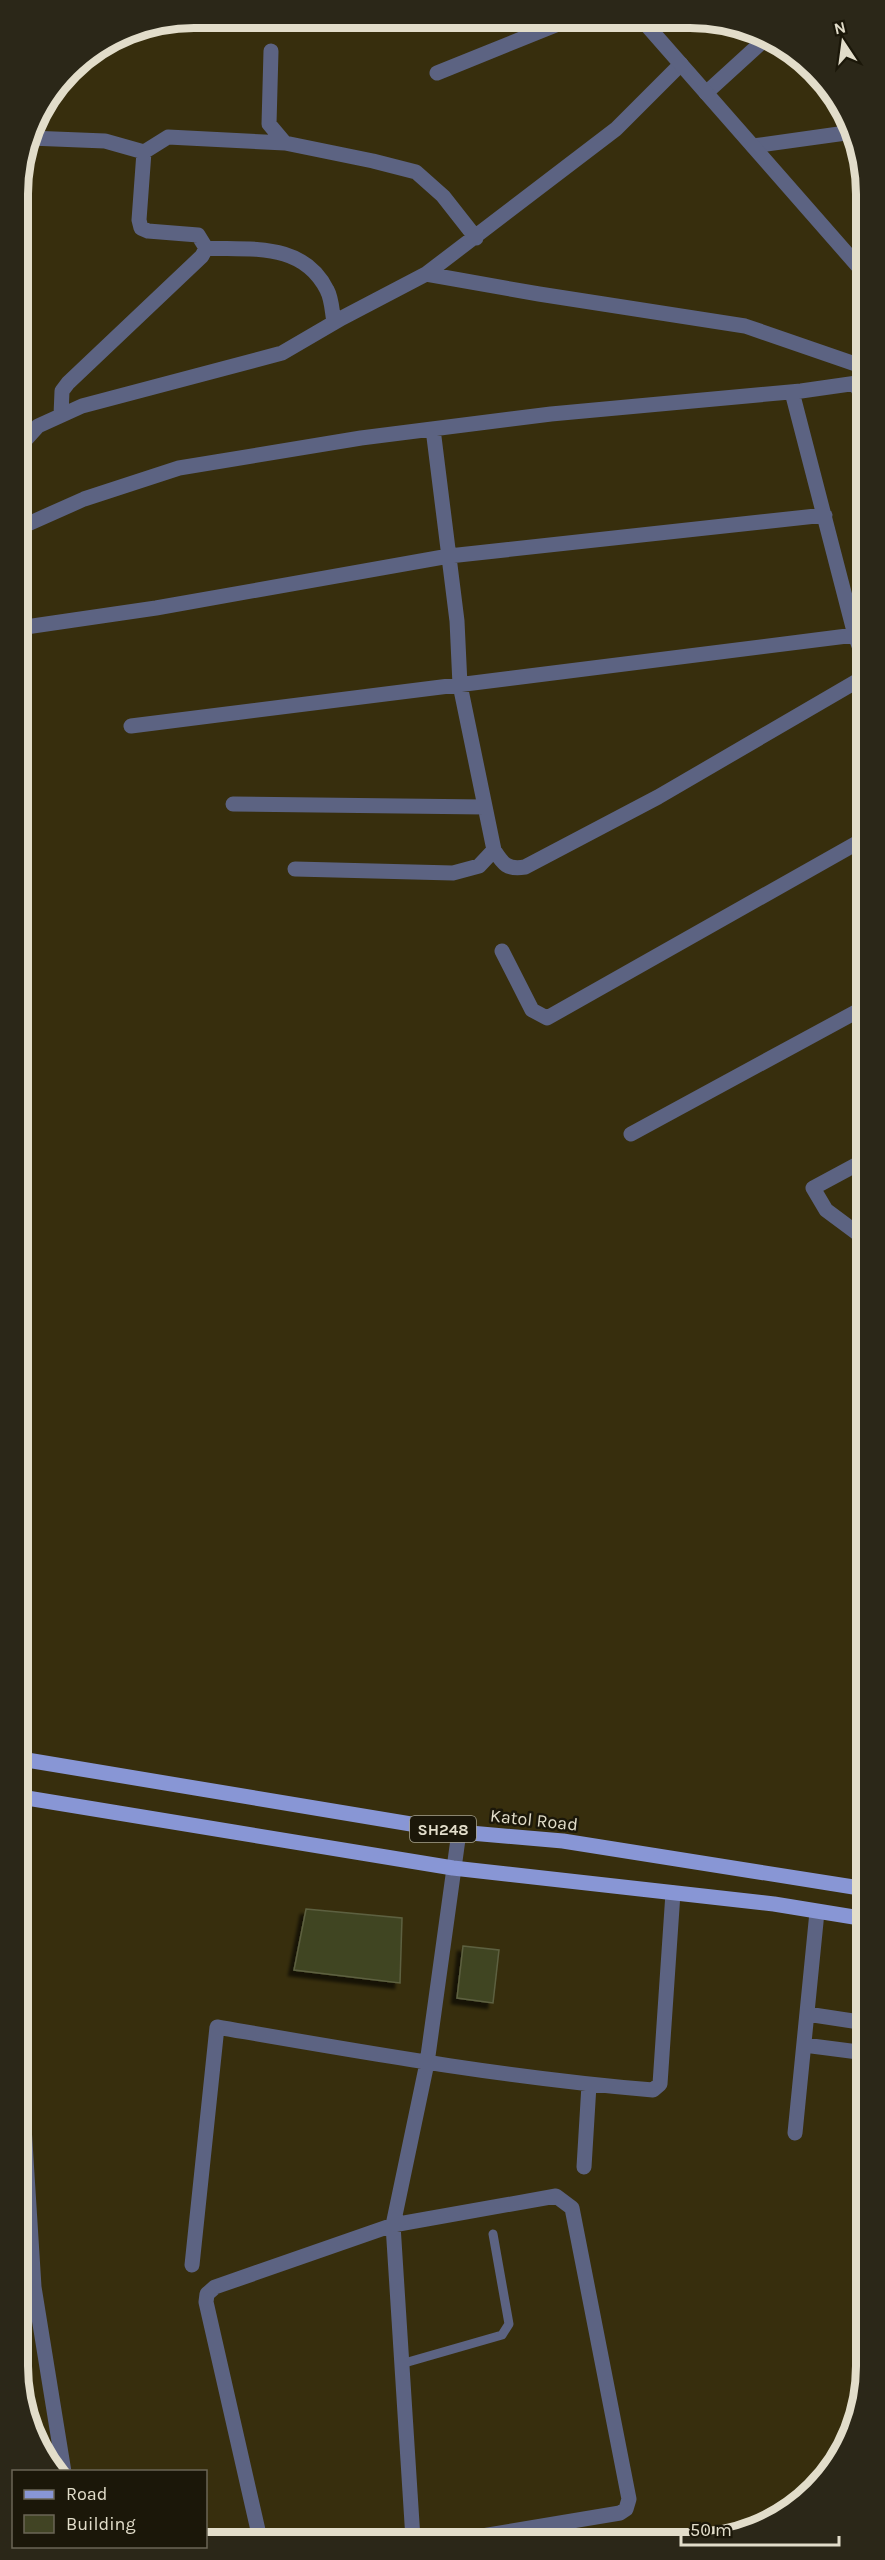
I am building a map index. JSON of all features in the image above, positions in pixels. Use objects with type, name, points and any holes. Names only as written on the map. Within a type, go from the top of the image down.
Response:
[{"type":"main road","name":"Katol Road","points":[[28,1760],[459,1832],[563,1841],[856,1887]]},
{"type":"main road","name":"SH248","points":[[28,1798],[453,1868],[673,1893],[856,1917]]},
{"type":"street","points":[[437,73],[548,28]]},
{"type":"street","points":[[649,28],[856,264]]},
{"type":"street","points":[[706,93],[760,44]]},
{"type":"street","points":[[271,51],[269,124],[285,143]]},
{"type":"street","points":[[29,436],[38,426],[82,406],[282,353],[334,322],[426,274],[616,129],[681,64]]},
{"type":"street","points":[[753,146],[844,133]]},
{"type":"street","points":[[144,153],[168,137],[285,143],[416,172],[443,196],[476,238]]},
{"type":"street","points":[[38,138],[105,141],[144,153]]},
{"type":"street","points":[[61,415],[62,391],[68,383],[202,256],[206,248],[204,241],[198,235],[148,231],[141,228],[139,220],[144,153]]},
{"type":"street","points":[[206,248],[282,252],[300,260],[318,276],[329,292],[334,322]]},
{"type":"street","points":[[426,274],[745,326],[856,364]]},
{"type":"street","points":[[29,524],[84,499],[179,468],[433,429],[550,414],[792,392],[856,382]]},
{"type":"street","points":[[131,726],[855,635],[792,392]]},
{"type":"street","points":[[433,429],[457,621],[460,685],[494,850],[503,865],[514,869],[525,867],[658,797],[856,682]]},
{"type":"street","points":[[29,627],[156,608],[449,556],[825,514]]},
{"type":"street","points":[[233,804],[485,807]]},
{"type":"street","points":[[502,951],[532,1010],[541,1017],[547,1018],[856,844]]},
{"type":"street","points":[[295,870],[453,873],[479,866],[494,850]]},
{"type":"street","points":[[631,1134],[856,1012]]},
{"type":"street","points":[[856,1165],[813,1188],[826,1210],[856,1232]]},
{"type":"street","points":[[412,2532],[393,2225],[427,2062],[459,1832]]},
{"type":"street","points":[[192,2265],[217,2027],[427,2062],[589,2085],[653,2090],[660,2084],[673,1893]]},
{"type":"street","points":[[795,2133],[818,1911]]},
{"type":"street","points":[[807,2014],[856,2022]]},
{"type":"street","points":[[804,2045],[856,2052]]},
{"type":"street","points":[[584,2167],[589,2085]]},
{"type":"street","points":[[258,2532],[206,2302],[207,2294],[216,2288],[393,2225],[556,2196],[572,2208],[629,2499],[626,2509],[620,2513],[506,2532]]},
{"type":"street","points":[[28,2293],[63,2467]]},
{"type":"lane","points":[[402,2364],[502,2335],[507,2331],[509,2325],[493,2234]]},
{"type":"building","points":[[306,1909],[402,1918],[400,1983],[294,1970]]},
{"type":"building","points":[[463,1946],[499,1950],[493,2003],[457,1998]]}]
